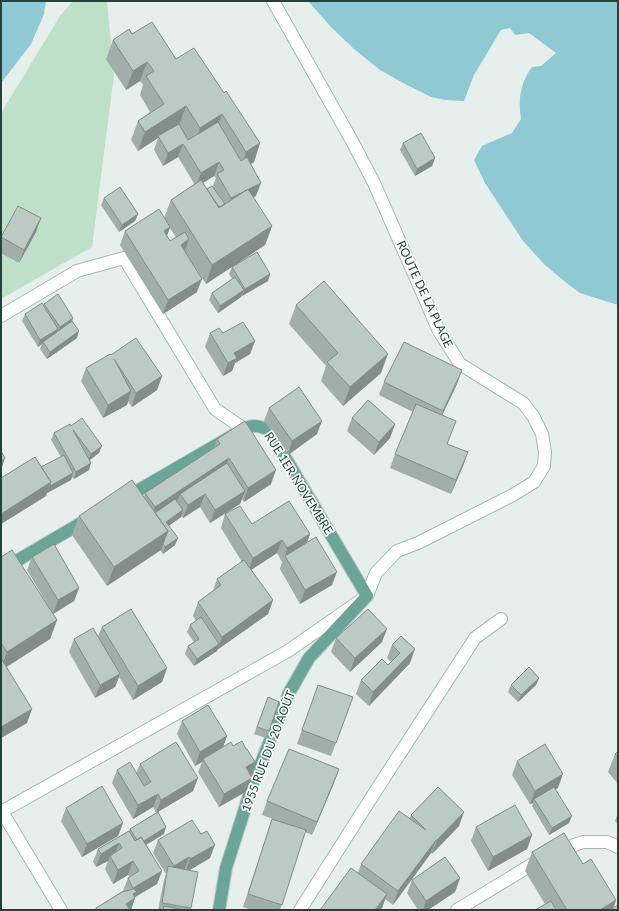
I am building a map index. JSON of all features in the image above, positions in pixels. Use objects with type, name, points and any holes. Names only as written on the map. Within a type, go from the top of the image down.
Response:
[{"type":"main road","name":"RUE 1ER NOVEMBRE","points":[[116,503],[244,429],[250,426],[259,426],[269,430],[367,596]]},
{"type":"main road","points":[[1,570],[95,515]]},
{"type":"main road","name":"1955 RUE DU 20 AOÛT","points":[[219,910],[226,868],[253,782],[289,693],[309,658],[367,596]]},
{"type":"street","name":"ROUTE DE LA PLAGE","points":[[273,1],[374,183],[436,325],[460,364],[523,403],[533,416],[542,434],[545,452],[544,466],[534,482],[512,495],[418,543],[396,551],[376,573],[367,596]]},
{"type":"street","points":[[1,316],[77,271],[124,258],[215,409],[244,429]]},
{"type":"street","points":[[61,910],[1,811],[288,651],[367,596]]},
{"type":"street","points":[[300,910],[475,638],[501,619]]},
{"type":"street","points":[[457,910],[537,861],[560,849],[583,842],[607,842],[618,847]]},
{"type":"green space","points":[[73,1],[107,1],[114,75],[92,247],[1,299],[1,113],[60,16]]},
{"type":"water","points":[[1,1],[46,1],[44,14],[31,44],[1,83]]},
{"type":"water","points":[[308,1],[618,1],[618,305],[580,293],[545,265],[523,241],[485,183],[474,160],[482,146],[512,133],[521,119],[520,98],[522,85],[528,73],[532,67],[541,66],[556,53],[529,33],[515,35],[510,28],[501,30],[474,75],[464,101],[445,100],[431,97],[380,70],[354,49],[331,27]]},
{"type":"building","points":[[152,22],[176,59],[194,48],[224,93],[226,91],[260,143],[246,152],[222,114],[200,128],[186,106],[145,132],[138,121],[164,104],[146,76],[154,71],[147,62],[133,71],[113,40],[129,29],[132,34]]},
{"type":"building","points":[[218,122],[241,161],[247,157],[261,183],[231,198],[217,174],[224,170],[219,162],[201,173],[183,144],[168,153],[158,136],[179,124],[188,140]]},
{"type":"building","points":[[421,133],[435,158],[417,169],[403,143]]},
{"type":"building","points":[[201,180],[219,208],[248,189],[272,226],[212,265],[171,200]]},
{"type":"building","points":[[212,186],[225,204],[219,207],[207,189]]},
{"type":"building","points":[[120,187],[138,214],[122,225],[104,198]]},
{"type":"building","points":[[18,206],[41,218],[24,250],[1,237]]},
{"type":"building","points":[[159,209],[170,227],[164,231],[170,241],[185,232],[189,239],[181,245],[202,279],[168,300],[125,231]]},
{"type":"building","points":[[257,252],[270,274],[245,289],[232,267]]},
{"type":"building","points":[[235,277],[244,290],[220,306],[212,293]]},
{"type":"building","points":[[324,281],[388,354],[350,387],[327,362],[338,353],[296,305]]},
{"type":"building","points":[[58,294],[73,318],[60,327],[44,304]]},
{"type":"building","points":[[42,303],[58,329],[40,340],[25,314]]},
{"type":"building","points":[[72,321],[79,331],[50,352],[43,342]]},
{"type":"building","points":[[243,322],[255,341],[234,353],[237,358],[228,363],[210,333],[219,328],[223,333]]},
{"type":"building","points":[[136,338],[162,376],[136,393],[114,359],[131,391],[108,405],[86,368],[110,354],[111,355]]},
{"type":"building","points":[[404,342],[462,370],[443,411],[384,382]]},
{"type":"building","points":[[299,387],[322,421],[292,441],[269,408]]},
{"type":"building","points":[[368,400],[395,424],[379,442],[352,418]]},
{"type":"building","points":[[416,404],[456,421],[447,444],[468,452],[456,480],[395,454]]},
{"type":"building","points":[[82,418],[102,446],[91,454],[73,430],[91,463],[76,472],[54,433],[70,424],[71,426]]},
{"type":"building","points":[[245,421],[276,470],[248,488],[229,458],[155,507],[145,493],[220,444],[217,439]]},
{"type":"building","points":[[1,451],[5,458],[1,461]]},
{"type":"building","points":[[64,455],[73,473],[50,486],[51,482],[41,467]]},
{"type":"building","points":[[35,457],[51,482],[1,514],[1,478]]},
{"type":"building","points":[[227,463],[245,491],[215,510],[205,494],[188,505],[180,494]]},
{"type":"building","points":[[132,480],[168,531],[114,567],[79,516]]},
{"type":"building","points":[[175,499],[183,510],[166,522],[178,538],[165,547],[163,544],[168,531],[155,513]]},
{"type":"building","points":[[289,501],[310,534],[287,548],[282,540],[253,558],[225,514],[240,506],[252,524]]},
{"type":"building","points":[[316,537],[337,572],[305,590],[285,556]]},
{"type":"building","points":[[54,544],[79,588],[58,600],[32,557]]},
{"type":"building","points":[[12,550],[57,620],[7,652],[1,643],[1,557]]},
{"type":"building","points":[[244,560],[273,600],[222,637],[198,602],[221,585],[217,579]]},
{"type":"building","points":[[131,609],[167,668],[138,686],[102,627]]},
{"type":"building","points":[[368,609],[387,629],[355,658],[336,638]]},
{"type":"building","points":[[201,617],[219,644],[197,659],[188,646],[199,639],[190,625]]},
{"type":"building","points":[[93,628],[120,674],[100,685],[74,639]]},
{"type":"building","points":[[401,636],[415,649],[373,692],[361,680],[382,659],[388,665],[400,653],[392,645]]},
{"type":"building","points":[[1,658],[32,709],[1,727]]},
{"type":"building","points":[[529,667],[539,678],[521,695],[511,685]]},
{"type":"building","points":[[318,685],[353,697],[336,743],[302,730]]},
{"type":"building","points":[[268,697],[279,702],[269,731],[257,727]]},
{"type":"building","points":[[208,705],[227,736],[200,752],[182,721]]},
{"type":"building","points":[[242,741],[255,762],[246,767],[252,778],[224,794],[203,759],[231,742],[233,746]]},
{"type":"building","points":[[176,742],[198,778],[161,800],[158,794],[138,805],[117,770],[130,762],[144,786],[151,782],[140,764]]},
{"type":"building","points":[[545,744],[563,774],[535,791],[517,761]]},
{"type":"building","points":[[289,749],[339,769],[317,822],[267,801]]},
{"type":"building","points":[[102,786],[123,823],[87,844],[66,808]]},
{"type":"building","points":[[438,787],[464,812],[436,840],[398,891],[361,864],[399,811],[426,830],[411,815]]},
{"type":"building","points":[[554,787],[572,816],[552,828],[534,799]]},
{"type":"building","points":[[515,805],[532,835],[493,857],[476,827]]},
{"type":"building","points":[[158,812],[166,827],[144,841],[141,837],[137,840],[130,829]]},
{"type":"building","points":[[272,819],[306,830],[282,905],[248,894]]},
{"type":"building","points":[[192,820],[201,834],[207,831],[215,845],[174,866],[158,840]]},
{"type":"building","points":[[129,831],[135,841],[141,837],[162,871],[133,888],[128,878],[139,871],[133,861],[118,870],[110,856],[122,848],[119,843],[101,854],[98,849]]},
{"type":"building","points":[[564,833],[583,864],[591,859],[616,900],[600,910],[567,910],[532,852]]},
{"type":"building","points":[[445,857],[460,878],[426,901],[412,880]]},
{"type":"building","points":[[168,866],[198,872],[191,908],[162,903]]},
{"type":"building","points":[[351,868],[387,894],[375,910],[320,910]]},
{"type":"building","points":[[134,889],[137,892],[133,894],[135,898],[126,904],[130,910],[97,910],[96,908],[122,892]]},
{"type":"building","points":[[551,901],[556,910],[535,910]]},
{"type":"building","points":[[618,905],[618,910],[610,910]]},
{"type":"building","points":[[164,906],[185,910],[163,910]]}]
